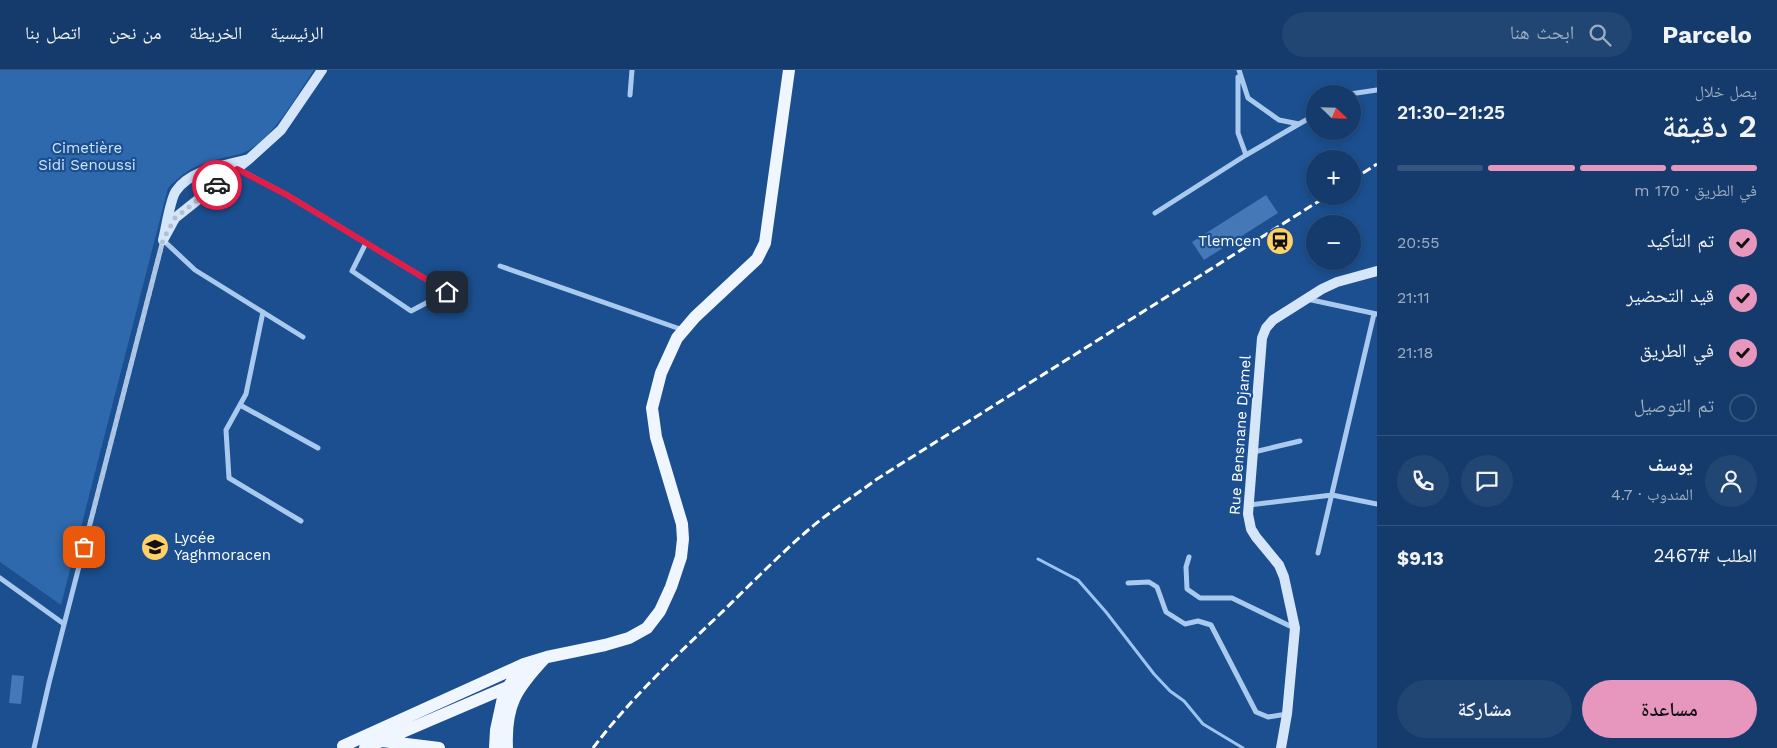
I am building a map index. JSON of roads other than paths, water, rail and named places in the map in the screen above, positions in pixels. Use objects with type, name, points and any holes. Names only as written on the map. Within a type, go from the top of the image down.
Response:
[{"type":"main road","points":[[163,240],[175,218],[237,169],[281,130],[322,70]]},
{"type":"main road","points":[[341,747],[524,664],[629,638],[647,628],[660,611],[671,588],[683,539],[682,524],[656,437],[652,408],[662,373],[677,338],[695,317],[757,259],[765,243],[790,70]]},
{"type":"main road","points":[[163,240],[175,192],[188,179],[206,171],[249,159]]},
{"type":"main road","name":"Rue Bensnane Djamel","points":[[1281,748],[1287,714],[1295,628],[1284,577],[1279,565],[1251,529],[1248,505],[1254,452],[1262,338],[1266,328],[1273,320],[1305,299],[1337,282],[1377,271]]},
{"type":"main road","points":[[507,748],[506,732],[511,704],[523,681],[547,657]]},
{"type":"main road","points":[[495,748],[496,730],[504,693],[524,664]]},
{"type":"main road","points":[[366,748],[523,681]]},
{"type":"main road","points":[[341,747],[362,742],[380,741],[439,748]]},
{"type":"street","points":[[630,95],[632,70]]},
{"type":"street","points":[[1238,71],[1248,98],[1255,105],[1278,120],[1299,124]]},
{"type":"street","points":[[1238,71],[1238,133],[1246,155]]},
{"type":"street","points":[[1361,92],[1377,90]]},
{"type":"street","points":[[1155,213],[1246,155],[1306,120]]},
{"type":"street","points":[[237,169],[287,195],[447,292],[411,311],[352,271],[366,243]]},
{"type":"street","points":[[34,748],[163,240],[196,270],[303,337]]},
{"type":"street","points":[[500,266],[683,330]]},
{"type":"street","points":[[1305,299],[1376,314],[1318,553]]},
{"type":"street","points":[[264,312],[246,394],[226,430],[229,478],[301,522]]},
{"type":"street","points":[[240,405],[318,448]]},
{"type":"street","points":[[1254,452],[1300,441]]},
{"type":"street","points":[[1248,505],[1332,495],[1377,504]]},
{"type":"street","points":[[1189,557],[1186,567],[1187,590],[1200,598],[1232,598],[1295,628]]},
{"type":"street","points":[[0,578],[64,624]]},
{"type":"street","points":[[1128,583],[1149,582],[1157,587],[1166,612],[1185,624],[1198,621],[1211,625],[1256,712],[1268,717],[1287,714]]},
{"type":"waterway","points":[[1038,559],[1078,580],[1170,691],[1184,701],[1203,724],[1243,748]]},
{"type":"railway","points":[[1361,174],[1377,164]]},
{"type":"railway","points":[[593,748],[638,695],[784,552],[824,517],[877,479],[1313,205]]},
{"type":"place","name":"Tlemcen","points":[[1280,241]]},
{"type":"place","name":"Lycée Yaghmoracen","points":[[155,547]]},
{"type":"park label","name":"Cimetière Sidi Senoussi","points":[[87,156]]}]
